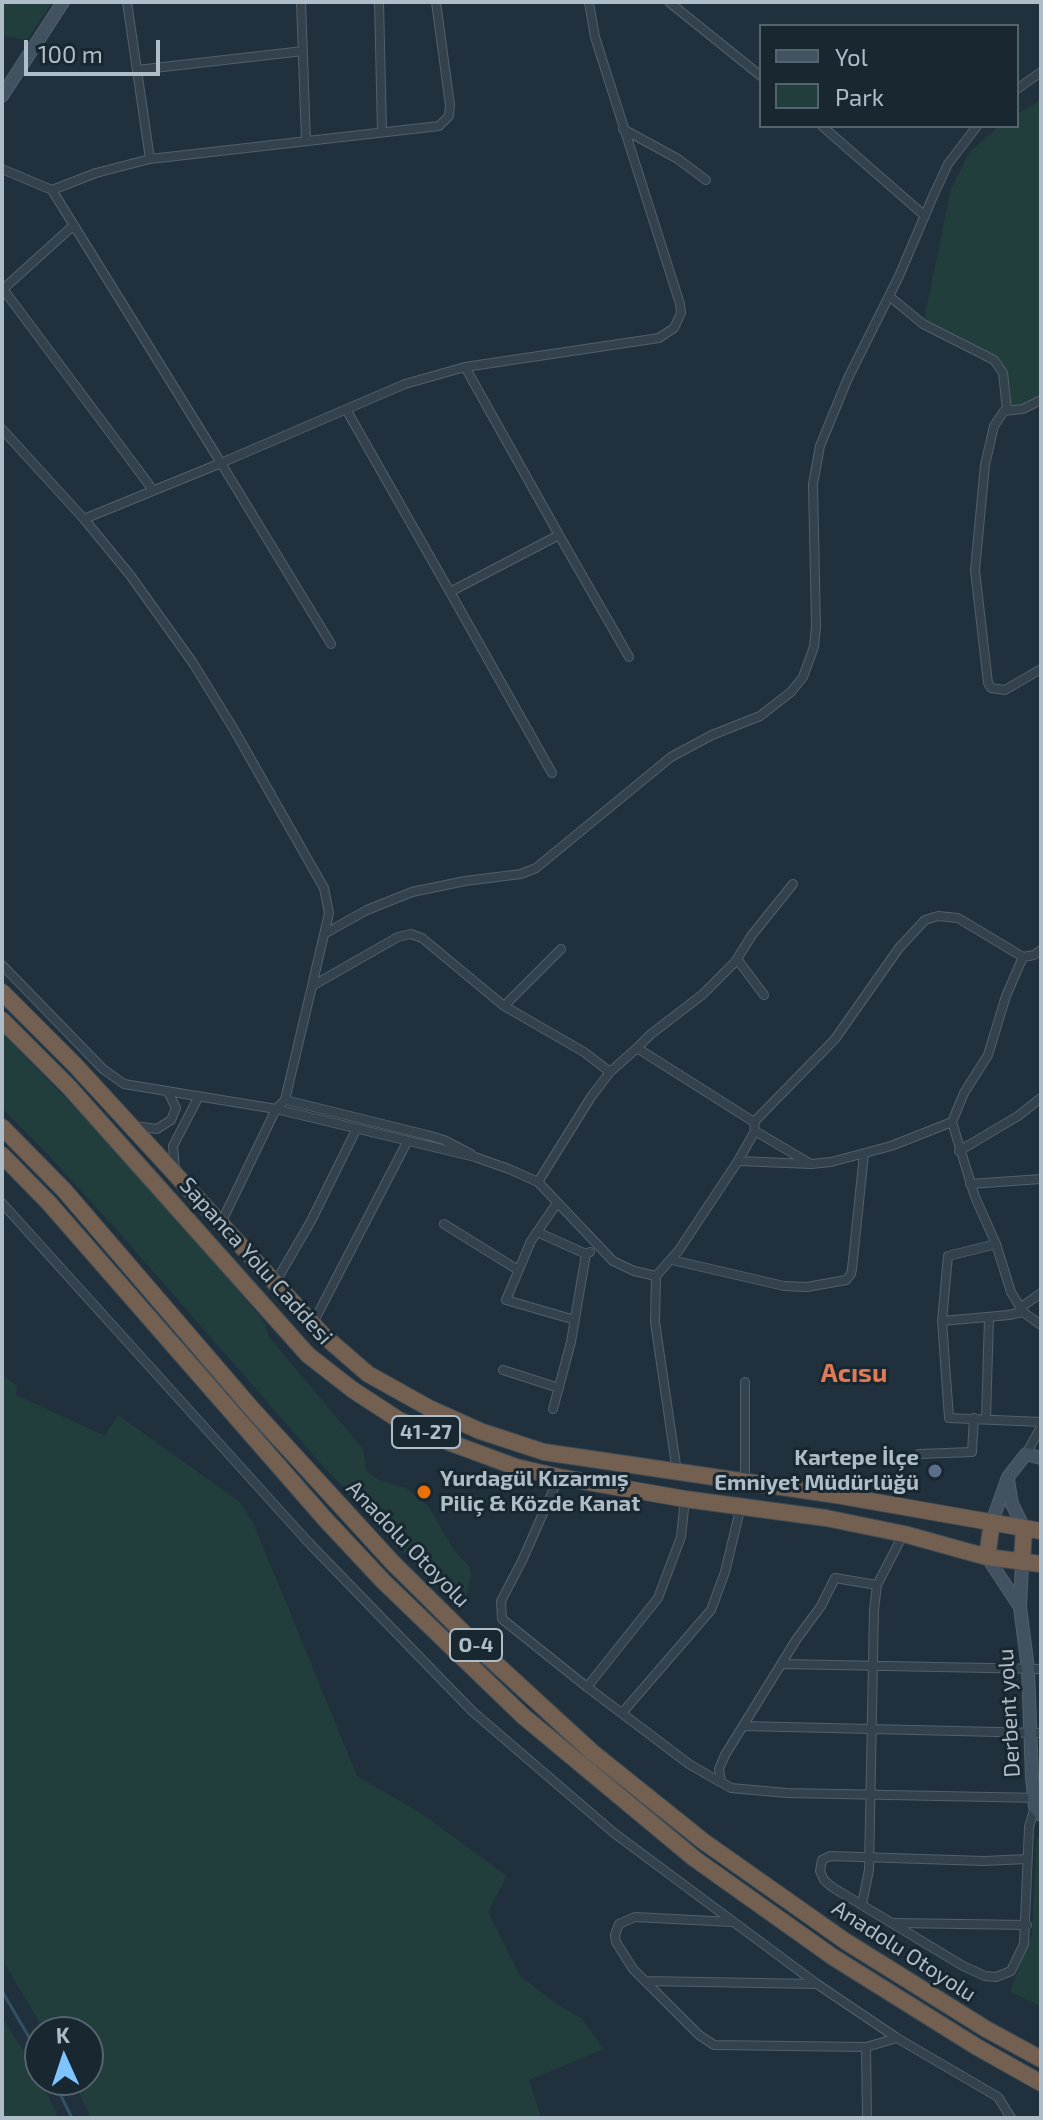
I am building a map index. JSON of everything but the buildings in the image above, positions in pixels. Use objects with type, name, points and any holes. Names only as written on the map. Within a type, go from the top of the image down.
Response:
[{"type":"highway","name":"Sapanca Yolu Caddesi","points":[[2,992],[75,1065],[312,1324],[368,1374],[429,1408],[480,1431],[544,1452],[1032,1530]]},
{"type":"highway","name":"Sapanca Yolu Caddesi","points":[[2,1020],[69,1087],[308,1355],[399,1420],[506,1464],[559,1477],[685,1499],[826,1518],[904,1534],[987,1557],[1041,1564]]},
{"type":"highway","name":"Anadolu Otoyolu","points":[[2,1127],[73,1200],[253,1410],[372,1540],[483,1652],[581,1742],[703,1841],[833,1933],[914,1985],[1041,2059]]},
{"type":"highway","name":"Anadolu Otoyolu","points":[[2,1155],[49,1203],[325,1519],[383,1581],[523,1716],[695,1859],[821,1949],[929,2018],[1041,2083]]},
{"type":"highway","points":[[987,1557],[992,1522]]},
{"type":"highway","points":[[1022,1562],[1032,1530]]},
{"type":"street","points":[[2,96],[63,2]]},
{"type":"street","points":[[127,2],[150,159]]},
{"type":"street","points":[[301,2],[306,141]]},
{"type":"street","points":[[379,2],[382,132]]},
{"type":"street","points":[[52,190],[96,173],[150,159],[432,128],[446,122],[449,116],[436,2]]},
{"type":"street","points":[[84,519],[347,411],[380,393],[465,367],[659,338],[667,334],[678,321],[680,304],[595,37],[589,2]]},
{"type":"street","points":[[669,2],[759,74]]},
{"type":"street","points":[[137,70],[303,51]]},
{"type":"street","points":[[1019,88],[1041,72]]},
{"type":"street","points":[[824,128],[925,216]]},
{"type":"street","points":[[324,934],[367,910],[412,892],[521,874],[536,868],[671,757],[712,735],[760,716],[791,692],[803,677],[814,647],[817,601],[813,484],[820,446],[848,378],[889,296],[948,164],[975,128]]},
{"type":"street","points":[[623,129],[678,159],[706,180]]},
{"type":"street","points":[[2,169],[52,190],[331,644]]},
{"type":"street","points":[[74,225],[2,289],[153,490]]},
{"type":"street","points":[[889,296],[923,324],[994,360],[1003,373],[1007,410]]},
{"type":"street","points":[[465,367],[629,657]]},
{"type":"street","points":[[1041,400],[1023,409],[1007,410],[998,416],[994,426],[985,465],[975,570],[984,668],[991,688],[998,691],[1014,687],[1041,669]]},
{"type":"street","points":[[347,411],[552,773]]},
{"type":"street","points":[[2,429],[130,575],[193,663],[245,748],[324,888],[329,904],[285,1100],[276,1109],[220,1223]]},
{"type":"street","points":[[450,592],[559,535]]},
{"type":"street","points":[[538,1182],[610,1072],[651,1034],[702,995],[737,959],[793,884]]},
{"type":"street","points":[[677,1472],[655,1322],[656,1276],[672,1260],[738,1161],[754,1126],[835,1039],[899,948],[925,920],[938,916],[958,918],[1023,957],[1041,950]]},
{"type":"street","points":[[312,986],[398,937],[411,934],[422,938],[504,1006],[584,1052],[610,1072]]},
{"type":"street","points":[[504,1006],[561,949]]},
{"type":"street","points":[[1023,957],[1006,996],[988,1055],[964,1093],[952,1122],[970,1184],[996,1244],[1008,1284],[1021,1310],[1041,1325]]},
{"type":"street","points":[[737,959],[764,995]]},
{"type":"street","points":[[2,965],[117,1080],[132,1087],[276,1109],[475,1157],[538,1182],[599,1248],[620,1265],[656,1276]]},
{"type":"street","points":[[637,1048],[811,1164]]},
{"type":"street","points":[[127,1124],[148,1129],[167,1124],[176,1108],[168,1092]]},
{"type":"street","points":[[177,1176],[173,1146],[199,1096]]},
{"type":"street","points":[[959,1151],[1018,1116],[1041,1098]]},
{"type":"street","points":[[285,1100],[427,1135],[460,1147],[475,1157]]},
{"type":"street","points":[[738,1161],[811,1164],[864,1154],[952,1122]]},
{"type":"street","points":[[275,1283],[311,1221],[356,1130]]},
{"type":"street","points":[[312,1324],[407,1142]]},
{"type":"street","points":[[672,1260],[784,1286],[815,1286],[846,1280],[852,1269],[864,1154]]},
{"type":"street","points":[[970,1184],[1041,1179]]},
{"type":"street","points":[[2,1203],[309,1543],[472,1711],[614,1833],[817,1984],[897,2038],[991,2092],[1011,2118]]},
{"type":"street","points":[[557,1203],[537,1232],[506,1300],[575,1320]]},
{"type":"street","points":[[444,1224],[518,1270]]},
{"type":"street","points":[[537,1232],[586,1254],[599,1248]]},
{"type":"street","points":[[992,1522],[1008,1477],[1026,1454],[1041,1424],[949,1418],[942,1321],[948,1256],[996,1244]]},
{"type":"street","points":[[553,1409],[575,1320],[586,1254]]},
{"type":"street","points":[[942,1321],[989,1317],[1021,1310],[1041,1293]]},
{"type":"street","points":[[986,1419],[989,1317]]},
{"type":"street","points":[[503,1370],[559,1388]]},
{"type":"street","points":[[745,1382],[745,1482]]},
{"type":"street","points":[[919,1454],[972,1452],[974,1418]]},
{"type":"street","points":[[1026,1454],[1041,1458]]},
{"type":"street","points":[[559,1477],[501,1601],[500,1614],[517,1633],[689,1764],[725,1786],[746,1790],[1038,1804],[1030,1819],[1024,1944],[1015,1966],[1004,1975],[991,1978],[963,1966],[832,1887],[824,1880],[820,1865],[830,1856],[984,1861],[1027,1859]]},
{"type":"street","points":[[1008,1477],[1012,1504],[1032,1530]]},
{"type":"street","points":[[587,1687],[658,1598],[681,1537],[685,1499]]},
{"type":"street","points":[[622,1713],[711,1610],[725,1572],[741,1506]]},
{"type":"street","points":[[862,1904],[870,1857],[877,1585],[904,1534]]},
{"type":"street","points":[[987,1557],[1020,1607]]},
{"type":"street","name":"Derbent yolu","points":[[1022,1562],[1020,1607],[1035,1669],[1038,1804]]},
{"type":"street","points":[[721,1782],[721,1762],[821,1606],[835,1578],[877,1585]]},
{"type":"street","points":[[782,1664],[1035,1669]]},
{"type":"street","points":[[743,1726],[1036,1733]]},
{"type":"street","points":[[732,1922],[635,1917],[623,1920],[616,1929],[616,1942],[625,1959],[645,1981],[699,2035],[714,2045],[866,2047],[897,2038]]},
{"type":"street","points":[[894,1923],[1027,1925]]},
{"type":"street","points":[[645,1981],[817,1984]]},
{"type":"street","points":[[866,2047],[867,2118]]},
{"type":"green space","points":[[2,2],[52,2],[27,40],[2,35]]},
{"type":"green space","points":[[1041,100],[1041,396],[1019,406],[1006,404],[1000,366],[923,324],[951,189],[969,153],[997,128],[1019,128],[1019,113]]},
{"type":"green space","points":[[2,1033],[112,1146],[235,1286],[264,1322],[269,1337],[363,1449],[367,1472],[381,1481],[406,1488],[429,1507],[455,1552],[470,1567],[471,1578],[465,1602],[458,1610],[325,1468],[117,1230],[2,1108]]},
{"type":"green space","points":[[2,1375],[17,1386],[16,1395],[105,1436],[118,1415],[240,1502],[252,1521],[357,1776],[422,1814],[507,1876],[488,1912],[520,1976],[581,2018],[604,2049],[529,2080],[541,2118],[91,2118],[81,2096],[104,2096],[104,2016],[36,2016],[2,1959]]},
{"type":"green space","points":[[1037,1837],[1041,1837],[1041,2006],[1010,1992],[1032,1933]]},
{"type":"green space","points":[[2,2017],[24,2052],[24,2096],[48,2096],[58,2118],[2,2118]]},
{"type":"waterway","points":[[2,1991],[24,2029]]},
{"type":"waterway","points":[[61,2096],[72,2118]]},
{"type":"place","name":"Kartepe İlçe Emniyet Müdürlüğü","points":[[935,1471]]},
{"type":"place","name":"Yurdagül Kızarmış Piliç & Közde Kanat","points":[[424,1492]]},
{"type":"district","name":"Acısu","points":[[854,1373]]}]
